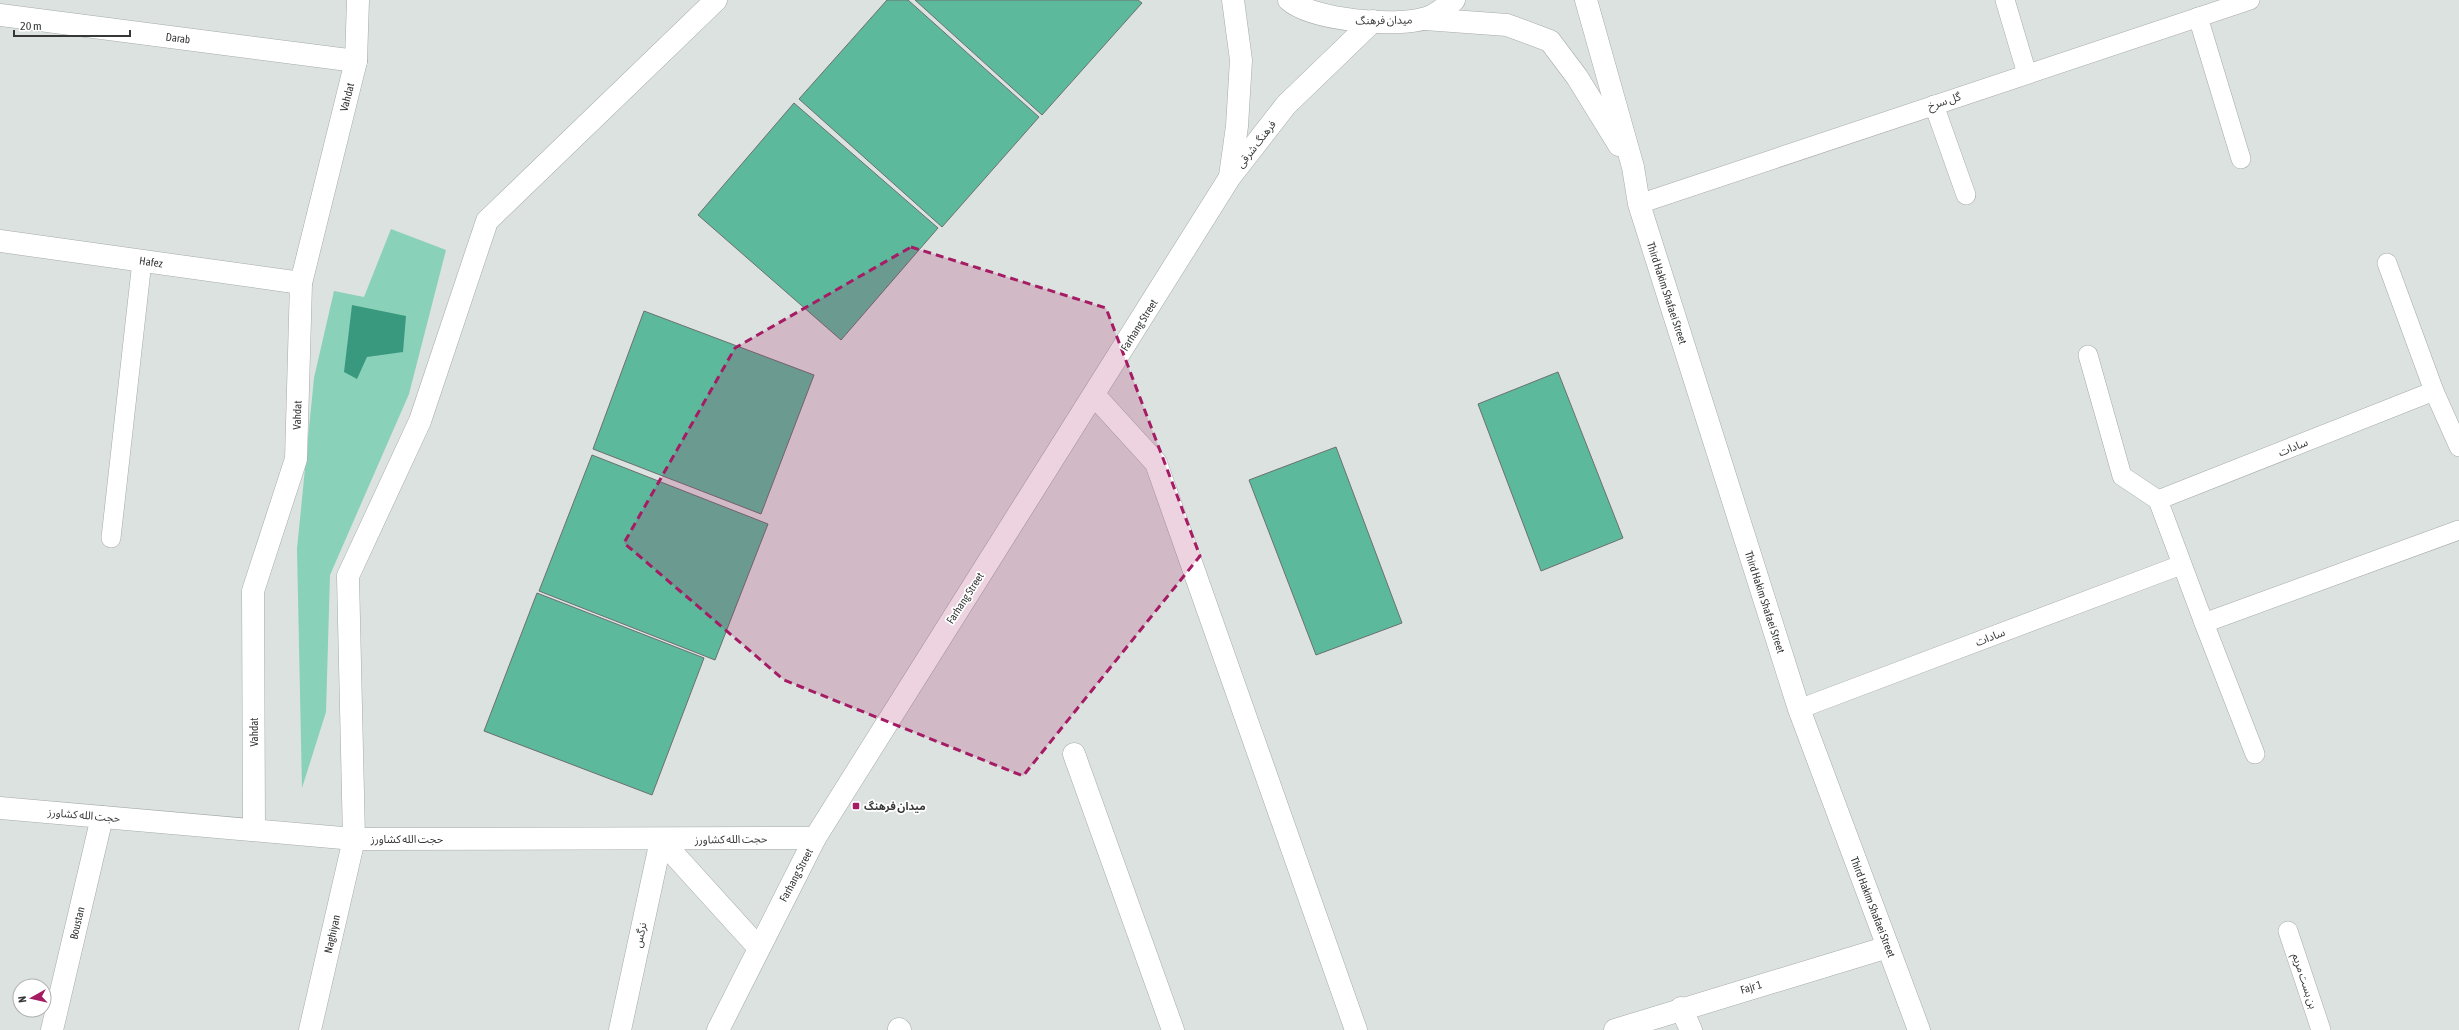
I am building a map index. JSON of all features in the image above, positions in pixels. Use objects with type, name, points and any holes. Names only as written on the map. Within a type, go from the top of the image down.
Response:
[{"type":"street","name":"Vahdat","points":[[254,830],[253,591],[296,459],[301,283],[356,61],[358,0]]},
{"type":"street","name":"Naghiyan","points":[[310,1030],[354,839],[348,576],[420,421],[487,221],[716,0]]},
{"type":"street","name":"فرهنگ شرقی","points":[[1230,177],[1237,126],[1241,60],[1233,0]]},
{"type":"street","name":"میدان فرهنگ","points":[[1289,0],[1296,6],[1350,20],[1373,21],[1425,19],[1438,13],[1454,0]]},
{"type":"street","name":"Third Hakim Shafaei Street","points":[[1586,0],[1633,167],[1639,204],[1799,709],[1919,1030]]},
{"type":"street","name":"Darab","points":[[0,15],[356,61]]},
{"type":"street","points":[[1425,19],[1507,25],[1550,41],[1577,77],[1633,167]]},
{"type":"street","name":"فرهنگ شرقی","points":[[1230,177],[1286,105],[1373,21]]},
{"type":"street","name":"Farhang Street","points":[[718,1030],[758,948],[815,838],[881,730],[1095,396],[1230,177]]},
{"type":"street","name":"Hafez","points":[[0,241],[301,283]]},
{"type":"street","points":[[1095,396],[1156,463],[1356,1030]]},
{"type":"street","points":[[1074,754],[1173,1030]]},
{"type":"street","name":"حجت الله کشاورز","points":[[0,808],[354,839],[661,840],[815,838]]},
{"type":"street","name":"Boustan","points":[[52,1030],[102,816]]},
{"type":"street","points":[[661,840],[758,948]]},
{"type":"street","name":"نرگس","points":[[620,1030],[661,840]]},
{"type":"street","name":"Fajr 1","points":[[1615,1030],[1681,1008],[1888,946]]},
{"type":"street","points":[[1681,1008],[1691,1030]]},
{"type":"lane","points":[[2005,0],[2027,74]]},
{"type":"lane","name":"گل سرخ","points":[[1639,204],[2250,0]]},
{"type":"lane","points":[[2198,17],[2241,160]]},
{"type":"lane","points":[[1934,105],[1966,196]]},
{"type":"lane","points":[[111,538],[142,261]]},
{"type":"lane","points":[[2387,263],[2434,391],[2459,447]]},
{"type":"lane","points":[[2088,355],[2122,476],[2158,500],[2181,565],[2255,754]]},
{"type":"lane","name":"سادات","points":[[2158,500],[2434,391]]},
{"type":"lane","points":[[2204,623],[2459,530]]},
{"type":"lane","name":"سادات","points":[[1799,709],[2181,565]]},
{"type":"lane","name":"بن بست مریم","points":[[2288,931],[2321,1030]]},
{"type":"highlighted area","points":[[911,247],[1106,308],[1200,556],[1023,776],[784,680],[624,543],[735,348]]},
{"type":"shaded area","points":[[391,229],[446,250],[409,394],[330,575],[326,712],[302,788],[297,549],[314,378],[334,291],[364,297]]},
{"type":"shaded area","points":[[352,305],[406,316],[403,352],[367,357],[357,379],[344,372]]},
{"type":"building","points":[[887,0],[908,0],[1039,117],[942,227],[799,99]]},
{"type":"building","points":[[915,0],[1138,0],[1142,3],[1042,115]]},
{"type":"building","points":[[794,103],[938,228],[841,340],[698,215]]},
{"type":"building","points":[[644,311],[814,375],[761,514],[593,449]]},
{"type":"building","points":[[1558,372],[1623,538],[1541,571],[1478,404]]},
{"type":"building","points":[[1336,447],[1402,623],[1316,655],[1249,480]]},
{"type":"building","points":[[592,455],[768,524],[715,660],[539,591]]},
{"type":"building","points":[[537,593],[704,658],[652,795],[484,731]]},
{"type":"place","name":"میدان فرهنگ","points":[[856,806]]}]
